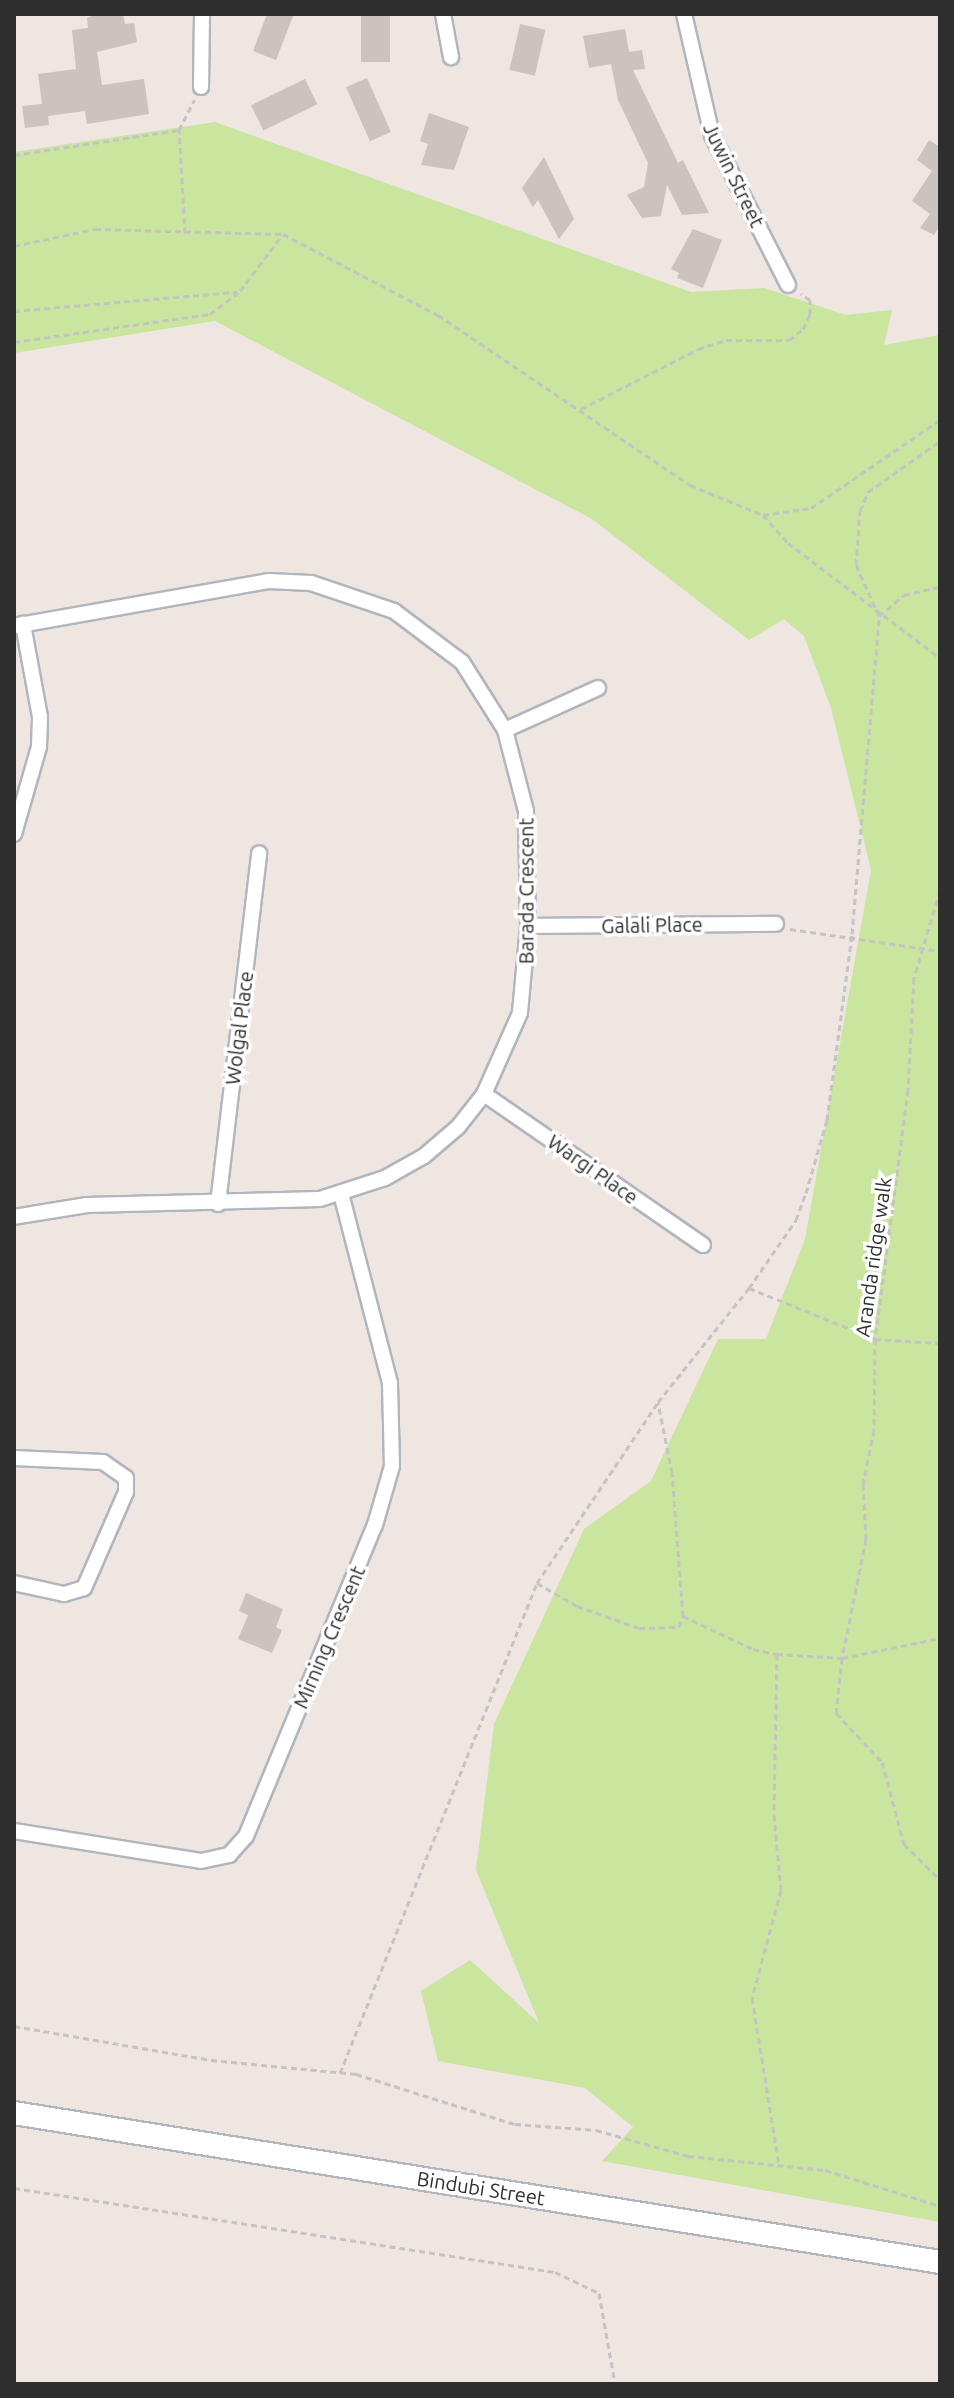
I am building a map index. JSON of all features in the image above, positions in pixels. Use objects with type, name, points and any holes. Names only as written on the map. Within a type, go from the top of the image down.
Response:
[{"type":"main road","name":"Bindubi Street","points":[[17,2113],[940,2262]]},
{"type":"street","points":[[201,87],[202,14]]},
{"type":"street","points":[[443,14],[451,57]]},
{"type":"street","name":"Juwin Street","points":[[684,14],[712,135],[788,285]]},
{"type":"street","name":"Barada Crescent","points":[[14,1217],[87,1205],[218,1204],[341,1194],[424,1156],[458,1127],[484,1094],[520,1013],[528,926],[525,801],[505,730],[462,662],[431,634],[367,599],[311,583],[225,585],[18,625]]},
{"type":"street","points":[[14,834],[39,747],[40,717],[18,625]]},
{"type":"street","points":[[505,730],[598,688]]},
{"type":"street","name":"Wolgal Place","points":[[218,1204],[259,853]]},
{"type":"street","name":"Galali Place","points":[[528,926],[776,924]]},
{"type":"street","name":"Wargi Place","points":[[484,1094],[703,1245]]},
{"type":"street","name":"Mirning Crescent","points":[[14,1831],[201,1861],[229,1855],[246,1836],[375,1525],[392,1466],[390,1383],[341,1194]]},
{"type":"street","points":[[14,1458],[103,1462],[126,1478],[126,1492],[84,1588],[64,1594],[14,1583]]},
{"type":"path","points":[[185,233],[179,130],[201,87]]},
{"type":"path","points":[[14,155],[179,130]]},
{"type":"path","points":[[14,246],[80,230],[283,234],[412,299],[581,409],[690,485],[763,515],[788,543],[879,616],[940,657],[940,700]]},
{"type":"path","points":[[14,342],[210,314],[240,291],[283,234]]},
{"type":"path","points":[[14,311],[240,291]]},
{"type":"path","points":[[581,409],[698,349],[726,340],[789,340],[803,329],[810,300]]},
{"type":"path","points":[[763,515],[811,508],[940,420]]},
{"type":"path","points":[[879,616],[904,595],[940,587]]},
{"type":"path","points":[[940,720],[940,854]]},
{"type":"path","name":"Aranda ridge walk","points":[[940,861],[940,890],[920,946],[908,1090],[875,1339],[874,1430],[863,1484],[866,1539],[842,1658],[836,1713],[882,1762],[904,1844],[940,1880]]},
{"type":"path","points":[[776,924],[799,932],[940,951]]},
{"type":"path","points":[[749,1288],[875,1339],[940,1343]]},
{"type":"path","points":[[537,1583],[577,1606],[639,1628],[679,1627],[683,1616],[672,1473],[658,1402]]},
{"type":"path","points":[[683,1616],[753,1649],[777,1654],[842,1658],[940,1638]]},
{"type":"path","points":[[777,1654],[774,1815],[781,1890],[752,1998],[779,2165]]},
{"type":"path","points":[[14,2026],[211,2060],[356,2074],[515,2124],[596,2130],[688,2156],[779,2165],[867,2180],[940,2206]]},
{"type":"path","points":[[14,2188],[555,2272],[599,2293],[615,2384]]},
{"type":"green space","points":[[215,122],[691,292],[764,288],[846,315],[892,310],[884,345],[940,335],[940,2222],[602,2161],[633,2127],[585,2088],[438,2061],[421,1991],[470,1960],[539,2023],[476,1870],[494,1724],[584,1529],[651,1481],[718,1339],[766,1339],[805,1239],[871,870],[831,708],[804,636],[784,619],[749,640],[592,519],[215,321],[14,353],[14,152]]},
{"type":"building","points":[[97,14],[123,14],[125,24],[134,23],[137,42],[97,52],[102,85],[144,79],[149,114],[87,124],[85,111],[48,116],[49,125],[25,128],[22,106],[42,104],[38,74],[76,69],[72,30],[88,28],[87,18]]},
{"type":"building","points":[[267,14],[294,14],[276,60],[253,51]]},
{"type":"building","points":[[361,14],[390,14],[390,62],[361,62]]},
{"type":"building","points":[[520,24],[545,30],[535,76],[509,70]]},
{"type":"building","points":[[625,29],[629,52],[642,50],[645,69],[633,70],[678,163],[683,160],[709,213],[682,215],[667,185],[661,216],[642,218],[627,195],[644,187],[648,163],[618,100],[611,64],[589,68],[583,36]]},
{"type":"building","points":[[367,78],[391,132],[370,141],[346,87]]},
{"type":"building","points":[[305,79],[317,104],[263,130],[251,105]]},
{"type":"building","points":[[429,113],[469,127],[454,170],[421,165],[428,144],[420,141]]},
{"type":"building","points":[[929,140],[940,147],[940,225],[934,235],[920,228],[930,214],[912,201],[932,171],[917,160]]},
{"type":"building","points":[[544,157],[574,219],[559,239],[538,200],[533,207],[522,188]]},
{"type":"building","points":[[693,229],[722,240],[703,288],[677,278],[679,273],[671,269]]},
{"type":"building","points":[[246,1593],[283,1609],[276,1627],[282,1630],[272,1653],[238,1639],[248,1615],[239,1611]]}]
